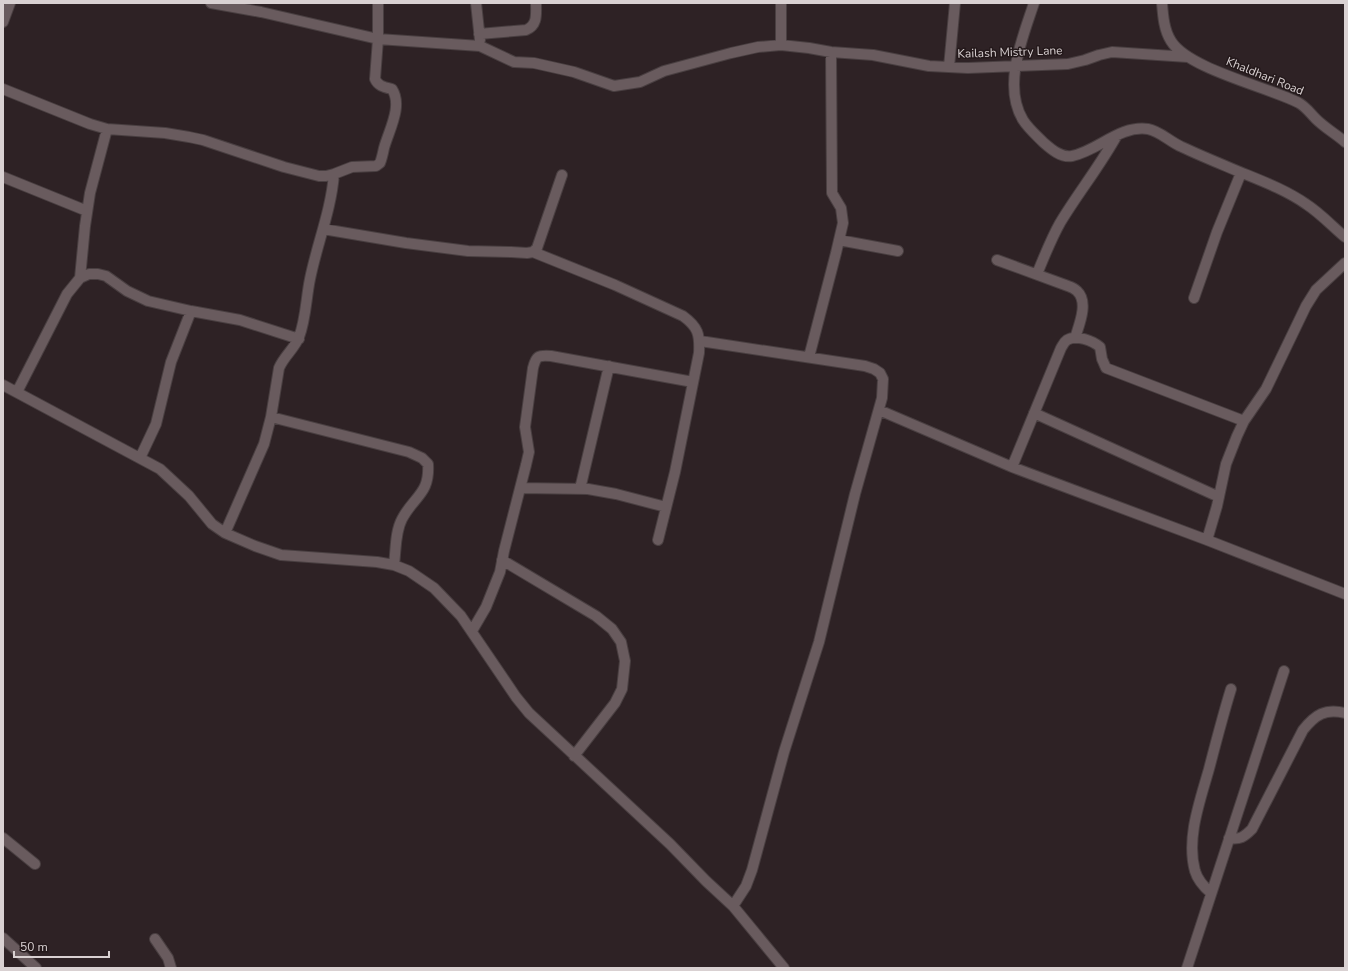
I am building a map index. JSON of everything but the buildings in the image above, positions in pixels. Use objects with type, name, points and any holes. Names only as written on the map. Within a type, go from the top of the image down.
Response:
[{"type":"street","points":[[3,22],[10,3]]},
{"type":"street","points":[[211,3],[262,12],[378,39],[480,46],[476,3]]},
{"type":"street","points":[[3,89],[90,124],[108,128],[165,133],[190,137],[203,140],[260,160],[306,173],[326,176],[352,167],[376,166],[380,163],[384,147],[392,128],[396,106],[395,94],[392,89],[380,86],[374,79],[378,39],[378,3]]},
{"type":"street","points":[[479,34],[526,30],[531,28],[536,19],[536,3]]},
{"type":"street","points":[[781,3],[781,45]]},
{"type":"street","points":[[949,67],[955,3]]},
{"type":"street","points":[[1034,3],[1015,66],[1015,90],[1017,106],[1023,120],[1030,129],[1050,148],[1061,155],[1070,156],[1081,154],[1117,135],[1137,128],[1149,129],[1160,133],[1181,147],[1266,183],[1305,204],[1345,237]]},
{"type":"street","points":[[1162,3],[1164,26],[1171,42],[1188,57]]},
{"type":"street","name":"Kailash Mistry Lane","points":[[480,46],[514,62],[534,63],[574,72],[614,86],[640,82],[664,71],[731,53],[758,47],[781,45],[831,52],[873,55],[929,66],[968,68],[1068,64],[1112,52],[1188,57]]},
{"type":"street","points":[[809,358],[842,223],[841,208],[832,193],[831,52]]},
{"type":"street","name":"Khaldhari Road","points":[[1188,57],[1219,72],[1280,94],[1305,106],[1316,120],[1345,142]]},
{"type":"street","points":[[80,278],[87,211],[96,168],[108,128]]},
{"type":"street","points":[[1037,274],[1060,224],[1100,164],[1117,135]]},
{"type":"street","points":[[1194,298],[1217,232],[1241,172]]},
{"type":"street","points":[[225,533],[264,444],[282,361],[299,339],[302,329],[309,281],[331,200],[334,174]]},
{"type":"street","points":[[533,252],[537,248],[562,176]]},
{"type":"street","points":[[3,177],[87,211]]},
{"type":"street","points":[[323,229],[468,251],[533,252],[615,285],[683,316],[693,323],[700,341],[699,353],[675,472],[658,540]]},
{"type":"street","points":[[839,240],[898,251]]},
{"type":"street","points":[[998,260],[1068,286],[1077,291],[1081,297],[1082,314],[1075,338]]},
{"type":"street","points":[[1207,540],[1230,452],[1244,422],[1266,389],[1306,306],[1316,290],[1345,263]]},
{"type":"street","points":[[17,392],[67,294],[80,278],[89,274],[98,274],[112,280],[127,291],[141,298],[163,305],[240,320],[299,339]]},
{"type":"street","points":[[140,458],[156,424],[171,362],[191,311]]},
{"type":"street","points":[[1012,467],[1061,348],[1069,339],[1075,338],[1096,344],[1100,347],[1102,359],[1106,368],[1244,422]]},
{"type":"street","points":[[700,341],[865,366],[880,373],[883,379],[882,398],[855,494],[819,642],[784,752],[752,870],[746,886],[733,906]]},
{"type":"street","points":[[472,631],[486,607],[494,589],[520,488],[528,452],[525,427],[535,361],[538,357],[542,355],[551,356],[693,382]]},
{"type":"street","points":[[580,489],[609,366]]},
{"type":"street","points":[[3,385],[160,469],[189,496],[212,524],[225,533],[281,555],[377,562],[394,565],[409,571],[434,588],[461,616],[516,697],[530,713],[574,756],[670,844],[733,906],[782,966]]},
{"type":"street","points":[[879,410],[1012,467],[1207,540],[1345,594]]},
{"type":"street","points":[[1034,414],[1219,497]]},
{"type":"street","points":[[271,417],[409,452],[422,458],[428,464],[428,482],[419,498],[402,519],[398,531],[394,565]]},
{"type":"street","points":[[520,488],[580,489],[616,494],[666,507]]},
{"type":"street","points":[[502,560],[596,616],[612,628],[621,642],[625,661],[622,689],[615,703],[574,756]]},
{"type":"street","points":[[1187,968],[1228,838],[1284,672]]},
{"type":"street","points":[[1211,894],[1199,882],[1195,873],[1193,864],[1193,837],[1197,813],[1231,688]]},
{"type":"street","points":[[1228,838],[1240,839],[1252,829],[1303,730],[1311,720],[1319,714],[1328,711],[1339,711],[1345,713]]},
{"type":"street","points":[[3,838],[35,864]]},
{"type":"street","points":[[3,938],[36,968]]},
{"type":"street","points":[[155,939],[168,958],[171,968]]}]
